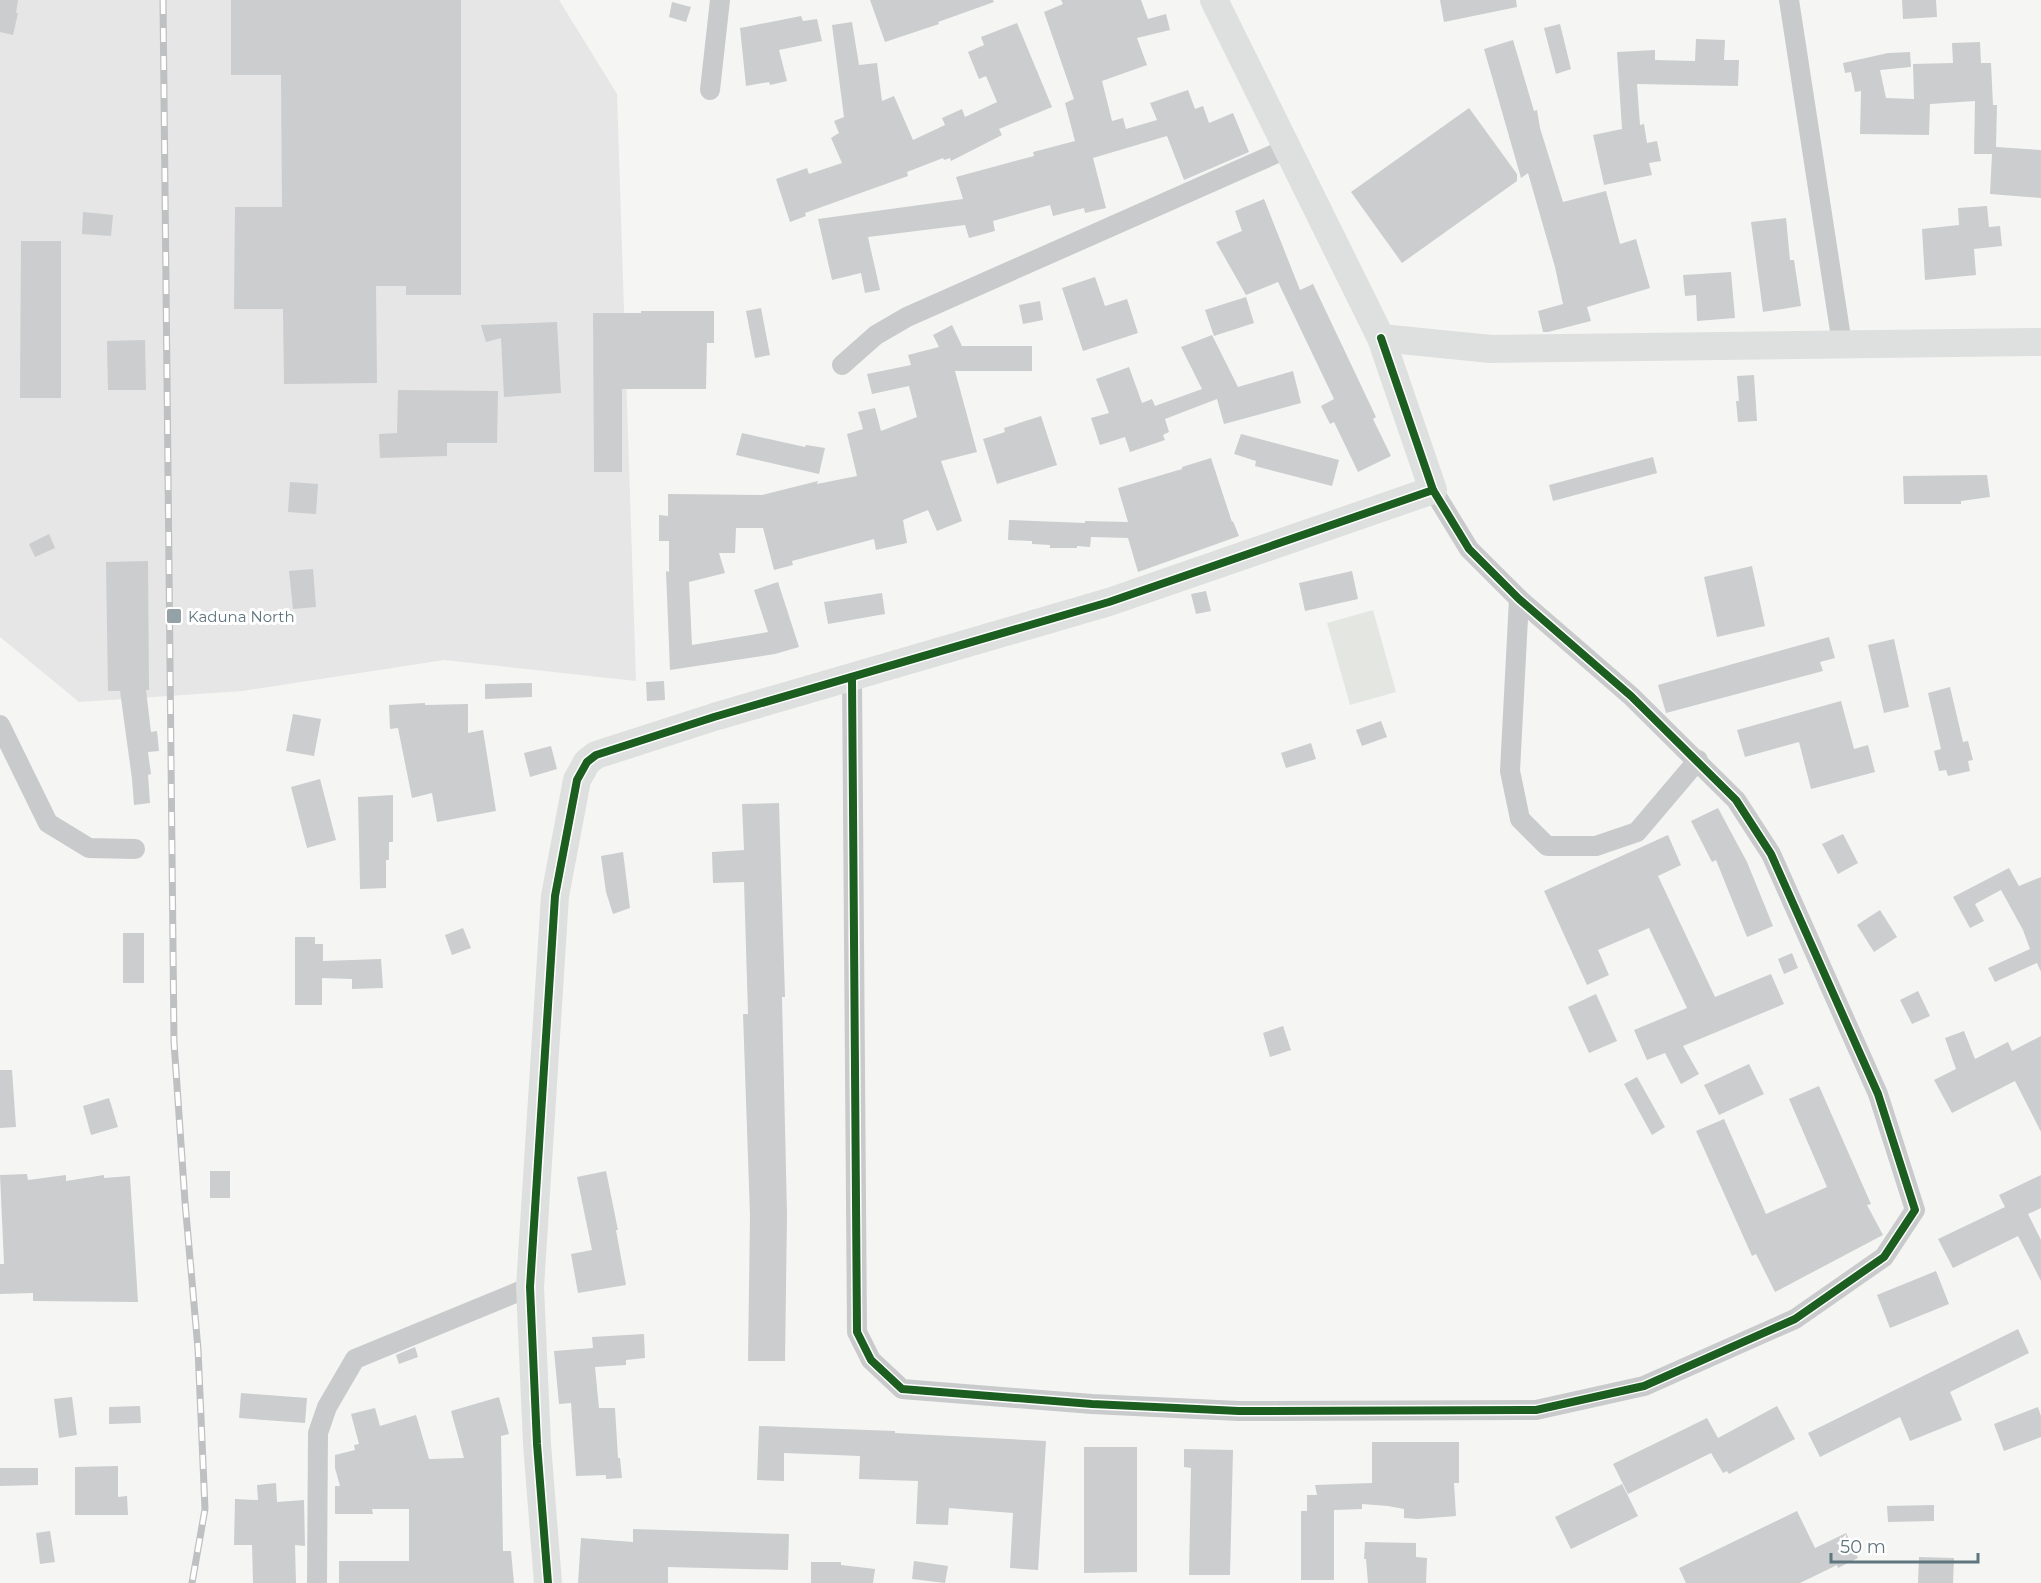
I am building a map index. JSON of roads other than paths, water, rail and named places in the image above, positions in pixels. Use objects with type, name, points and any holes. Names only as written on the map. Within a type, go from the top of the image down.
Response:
[{"type":"street","points":[[710,90],[720,0]]},
{"type":"street","points":[[852,677],[857,1332],[871,1360],[902,1389],[1092,1404],[1239,1411],[1536,1410],[1644,1386],[1795,1319],[1884,1257],[1915,1210],[1878,1094],[1772,854],[1736,800],[1632,696],[1520,599],[1469,549],[1433,490],[1381,338],[1214,0]]},
{"type":"street","points":[[1790,0],[1842,344]]},
{"type":"street","points":[[842,365],[876,335],[907,317],[1286,149]]},
{"type":"street","points":[[1381,338],[1491,349],[2041,342]]},
{"type":"street","points":[[548,1583],[537,1444],[531,1287],[555,896],[577,780],[587,762],[596,755],[714,717],[1109,602],[1433,490]]},
{"type":"street","points":[[1520,599],[1510,771],[1520,819],[1547,846],[1596,846],[1637,832],[1698,760]]},
{"type":"street","points":[[0,724],[48,823],[89,848],[135,849]]},
{"type":"street","points":[[317,1583],[318,1433],[327,1407],[355,1359],[531,1287]]},
{"type":"railway","points":[[163,0],[174,1042],[198,1349],[205,1509],[192,1583]]},
{"type":"place","name":"Kaduna North","points":[[174,616]]}]
